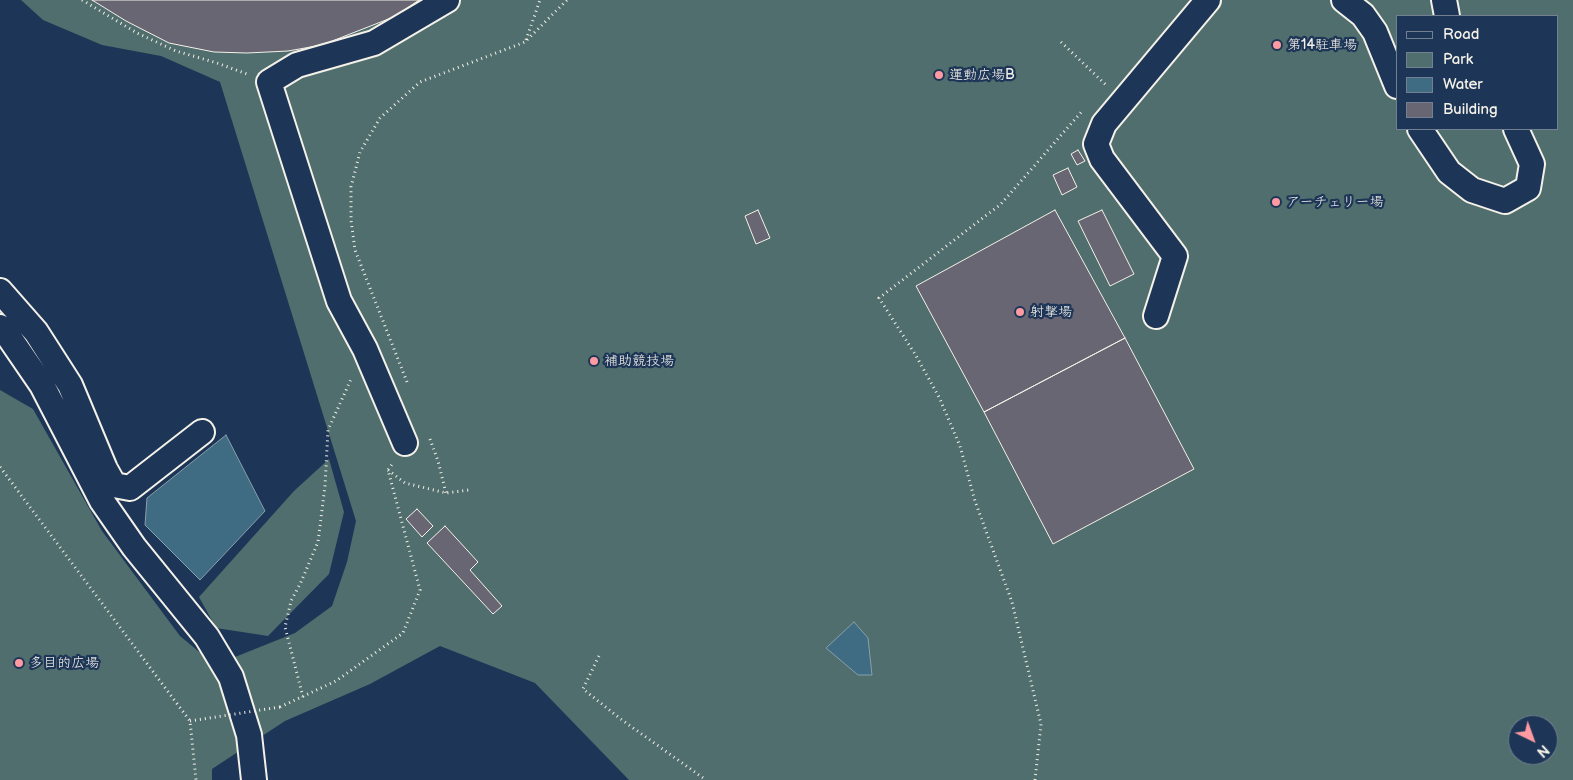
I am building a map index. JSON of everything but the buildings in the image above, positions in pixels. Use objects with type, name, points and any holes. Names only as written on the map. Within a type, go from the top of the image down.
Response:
[{"type":"street","points":[[405,443],[365,349],[339,301],[269,82],[297,65],[374,43],[447,0]]},
{"type":"street","points":[[1156,316],[1175,256],[1102,159],[1096,144],[1104,124],[1208,0]]},
{"type":"street","points":[[1344,0],[1363,15],[1376,32],[1396,83]]},
{"type":"street","points":[[1444,0],[1447,15]]},
{"type":"street","points":[[1421,130],[1449,172],[1472,190],[1505,201],[1528,188],[1532,164],[1516,130]]},
{"type":"street","points":[[0,291],[36,332],[70,385],[114,486],[130,488],[202,432]]},
{"type":"street","points":[[0,327],[7,334],[42,385],[102,501],[134,547],[207,637],[231,677],[249,735],[254,780]]},
{"type":"path","points":[[82,0],[138,33],[176,51],[217,63],[269,82]]},
{"type":"path","points":[[525,42],[540,0]]},
{"type":"path","points":[[409,387],[355,250],[351,220],[351,187],[360,152],[380,118],[420,82],[525,42],[567,0]]},
{"type":"path","points":[[1062,42],[1105,84],[1111,78]]},
{"type":"path","points":[[1035,780],[1041,724],[1012,602],[976,501],[960,446],[939,397],[879,298],[1001,204],[1085,107]]},
{"type":"path","points":[[303,697],[285,627],[291,601],[318,542],[328,430],[365,349]]},
{"type":"path","points":[[427,433],[438,461],[446,493]]},
{"type":"path","points":[[190,721],[280,707],[336,681],[403,633],[420,590],[388,470],[405,443]]},
{"type":"path","points":[[0,467],[190,721],[196,780]]},
{"type":"path","points":[[388,470],[405,482],[446,493],[470,490]]},
{"type":"path","points":[[599,656],[582,688],[622,720],[706,780]]},
{"type":"green space","points":[[21,0],[1573,0],[1573,780],[629,780],[535,683],[440,646],[370,684],[285,721],[212,769],[212,780],[0,780],[0,390],[33,409],[102,531],[180,636],[215,665],[295,633],[332,606],[347,562],[356,521],[220,82],[161,56],[102,45],[43,20]]},
{"type":"green space","points":[[329,459],[344,512],[329,574],[268,636],[216,628],[199,597],[294,491]]},
{"type":"water","points":[[226,435],[265,511],[200,580],[145,525],[147,498]]},
{"type":"water","points":[[854,622],[868,638],[872,675],[858,675],[826,648]]},
{"type":"place","name":"第14駐車場","points":[[1277,45]]},
{"type":"place","name":"運動広場B","points":[[939,75]]},
{"type":"place","name":"アーチェリー場","points":[[1276,202]]},
{"type":"place","name":"射撃場","points":[[1020,312]]},
{"type":"place","name":"補助競技場","points":[[594,361]]},
{"type":"place","name":"多目的広場","points":[[19,663]]}]
